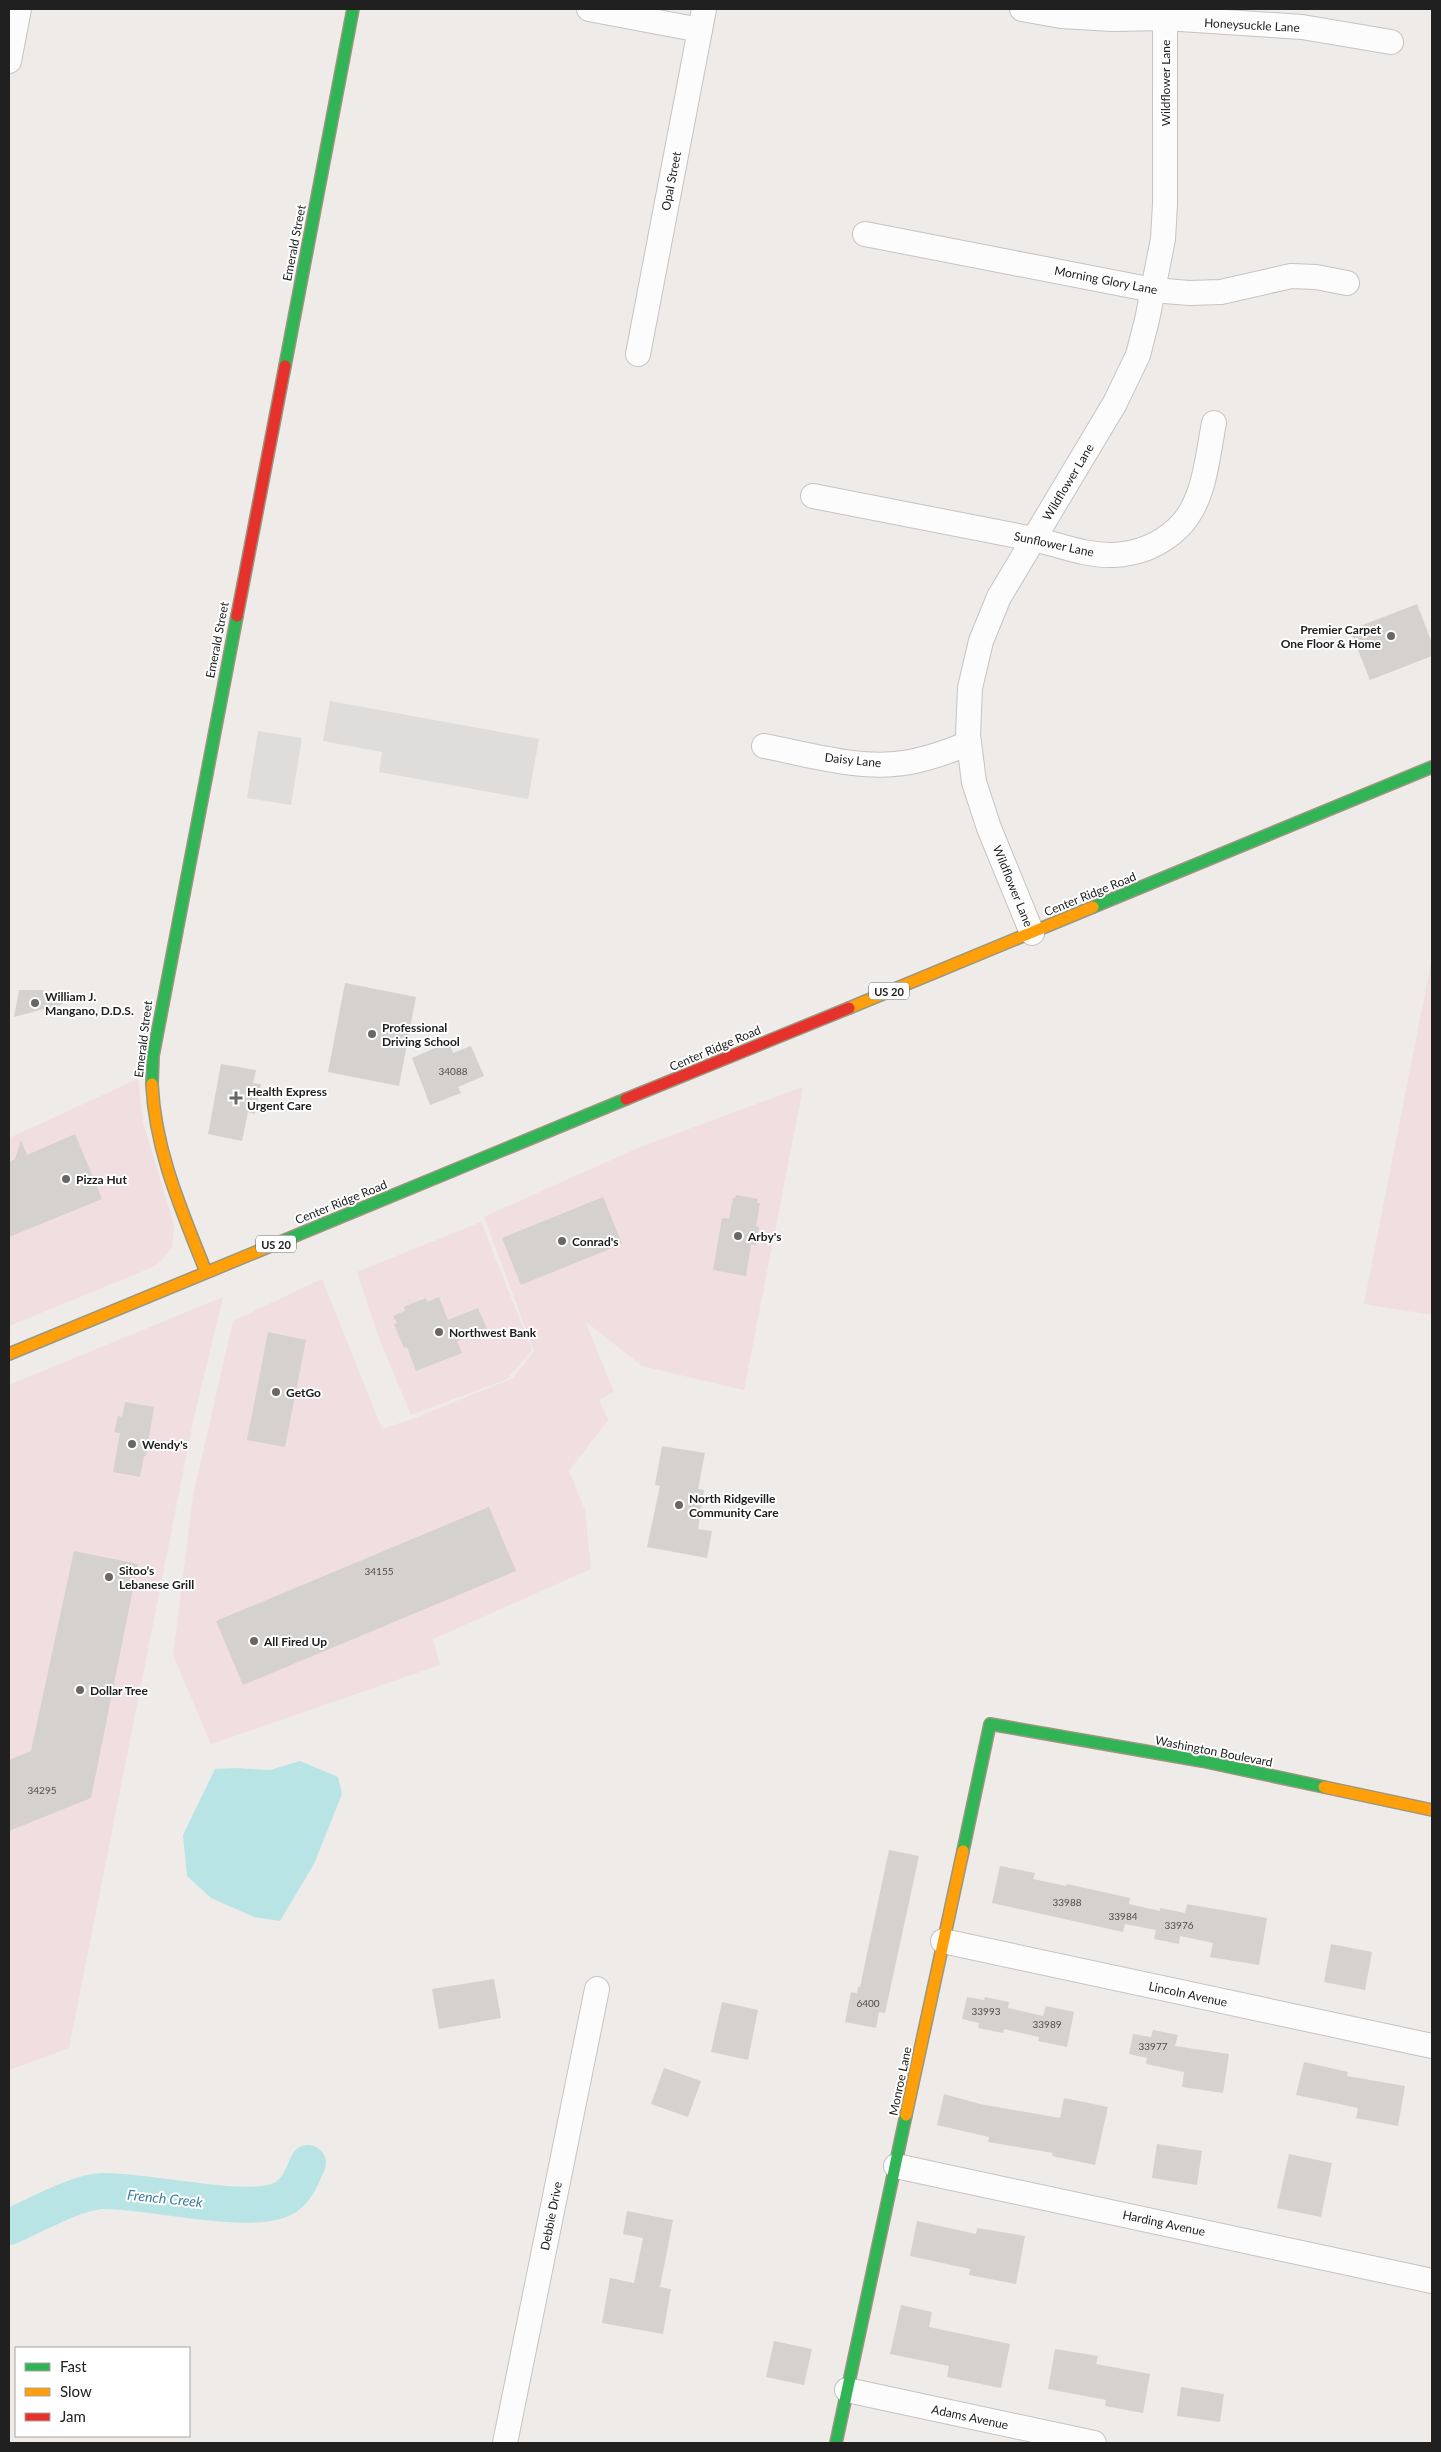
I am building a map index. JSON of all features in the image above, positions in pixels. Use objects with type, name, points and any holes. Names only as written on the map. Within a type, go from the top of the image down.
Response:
[{"type":"street","points":[[9,61],[19,9]]},
{"type":"street","name":"Emerald Street","points":[[206,1272],[159,1148],[152,1102],[152,1056],[353,9]]},
{"type":"street","points":[[589,9],[702,19]]},
{"type":"street","name":"Honeysuckle Lane","points":[[1022,9],[1061,16],[1113,19],[1165,18],[1302,27],[1391,42]]},
{"type":"street","name":"Wildflower Lane","points":[[1032,932],[989,828],[974,782],[969,743],[970,688],[981,641],[999,597],[1124,387],[1138,355],[1163,239],[1165,204],[1165,18]]},
{"type":"street","name":"Opal Street","points":[[638,354],[702,19]]},
{"type":"street","name":"Morning Glory Lane","points":[[865,234],[1153,290],[1189,293],[1221,292],[1291,276],[1316,277],[1347,283]]},
{"type":"street","name":"Sunflower Lane","points":[[813,496],[1033,539],[1091,553],[1113,555],[1135,552],[1156,545],[1179,528],[1195,504],[1204,477],[1214,423]]},
{"type":"street","name":"Daisy Lane","points":[[764,746],[846,762],[878,765],[909,762],[940,755],[969,743]]},
{"type":"street","name":"Center Ridge Road","points":[[9,1354],[1432,767]]},
{"type":"street","name":"Washington Boulevard","points":[[990,1724],[1202,1761],[1432,1810]]},
{"type":"street","name":"Monroe Lane","points":[[836,2443],[990,1724]]},
{"type":"street","name":"Lincoln Avenue","points":[[944,1942],[1432,2046]]},
{"type":"street","name":"Debbie Drive","points":[[505,2443],[597,1989]]},
{"type":"street","name":"Harding Avenue","points":[[896,2166],[1432,2281]]},
{"type":"street","name":"Adams Avenue","points":[[847,2390],[1094,2443]]},
{"type":"shaded area","points":[[330,701],[539,739],[528,799],[379,772],[382,752],[323,741]]},
{"type":"shaded area","points":[[258,731],[302,738],[291,805],[247,798]]},
{"type":"shaded area","points":[[1432,958],[1432,1315],[1364,1304]]},
{"type":"shaded area","points":[[138,1079],[143,1122],[174,1225],[172,1248],[159,1263],[148,1269],[9,1326],[9,1138]]},
{"type":"shaded area","points":[[803,1087],[744,1390],[642,1366],[585,1321],[614,1392],[599,1400],[608,1420],[569,1471],[585,1510],[591,1569],[433,1639],[440,1665],[211,1744],[173,1655],[193,1496],[233,1321],[322,1279],[382,1429],[415,1418],[513,1378],[534,1351],[484,1217],[640,1147]]},
{"type":"shaded area","points":[[481,1222],[532,1350],[507,1379],[411,1415],[379,1338],[357,1272]]},
{"type":"shaded area","points":[[223,1297],[194,1417],[69,2048],[9,2070],[9,1385]]},
{"type":"water","points":[[300,1761],[338,1777],[342,1794],[314,1864],[280,1921],[254,1917],[211,1898],[187,1876],[183,1835],[215,1769],[270,1770]]},
{"type":"building","name":"Premier Carpet One Floor & Home","points":[[1417,604],[1432,643],[1432,656],[1370,680],[1350,630]]},
{"type":"building","name":"Professional Driving School","points":[[345,983],[416,997],[399,1086],[328,1072]]},
{"type":"building","name":"William J. Mangano, D.D.S.","points":[[19,990],[43,990],[63,1004],[14,1017]]},
{"type":"building","points":[[449,1042],[453,1053],[471,1046],[484,1076],[458,1087],[461,1093],[430,1105],[412,1058]]},
{"type":"building","name":"Health Express Urgent Care","points":[[221,1064],[256,1070],[253,1083],[261,1084],[255,1114],[248,1112],[242,1141],[208,1134]]},
{"type":"building","points":[[75,1134],[102,1199],[9,1237],[9,1162],[15,1159],[21,1140],[27,1155]]},
{"type":"building","name":"Arby's","points":[[736,1195],[758,1199],[757,1203],[760,1203],[756,1227],[759,1227],[756,1245],[751,1244],[746,1276],[713,1270],[722,1218],[729,1219],[733,1198]]},
{"type":"building","name":"Conrad's","points":[[603,1197],[622,1244],[521,1285],[502,1238]]},
{"type":"building","name":"Northwest Bank","points":[[439,1297],[448,1320],[478,1308],[487,1329],[457,1341],[462,1353],[416,1371],[407,1347],[404,1348],[394,1324],[397,1323],[393,1316],[405,1311],[404,1307],[408,1305],[426,1298],[427,1302]]},
{"type":"building","name":"GetGo","points":[[268,1332],[306,1340],[285,1447],[247,1440]]},
{"type":"building","points":[[125,1402],[154,1407],[146,1456],[144,1456],[140,1477],[113,1472],[120,1433],[114,1432],[118,1416],[122,1417]]},
{"type":"building","name":"North Ridgeville Community Care","points":[[662,1446],[705,1453],[698,1489],[704,1490],[698,1529],[712,1531],[707,1558],[647,1547],[660,1486],[655,1485]]},
{"type":"building","points":[[489,1507],[516,1571],[243,1685],[216,1621]]},
{"type":"building","points":[[74,1551],[138,1564],[91,1798],[9,1831],[9,1760],[31,1751]]},
{"type":"building","points":[[889,1850],[919,1856],[885,2013],[879,2012],[876,2028],[845,2022],[851,1992],[857,1993],[858,1987],[860,1987]]},
{"type":"building","points":[[1000,1866],[1035,1873],[1033,1879],[1066,1886],[1067,1884],[1130,1898],[1129,1904],[1160,1911],[1160,1908],[1185,1913],[1187,1904],[1267,1918],[1259,1965],[1210,1957],[1213,1943],[1180,1936],[1179,1944],[1154,1939],[1156,1930],[1125,1924],[1123,1932],[992,1903]]},
{"type":"building","points":[[1331,1944],[1372,1952],[1365,1990],[1324,1982]]},
{"type":"building","points":[[494,1979],[501,2018],[439,2029],[432,1989]]},
{"type":"building","points":[[967,1997],[984,2000],[985,1997],[1009,2002],[1008,2008],[1043,2016],[1046,2006],[1074,2012],[1067,2047],[1038,2041],[1039,2037],[1004,2029],[1003,2033],[978,2028],[979,2023],[962,2019]]},
{"type":"building","points":[[722,2002],[758,2010],[748,2060],[711,2052]]},
{"type":"building","points":[[1153,2030],[1178,2035],[1175,2046],[1229,2054],[1223,2093],[1182,2087],[1184,2072],[1146,2064],[1147,2058],[1129,2054],[1133,2034],[1151,2037]]},
{"type":"building","points":[[1304,2062],[1348,2072],[1347,2076],[1405,2086],[1398,2126],[1356,2118],[1358,2108],[1296,2095]]},
{"type":"building","points":[[664,2068],[701,2081],[688,2117],[651,2104]]},
{"type":"building","points":[[944,2094],[980,2104],[1060,2118],[1064,2098],[1108,2107],[1095,2165],[1052,2156],[1053,2153],[988,2142],[989,2137],[937,2125]]},
{"type":"building","points":[[1157,2144],[1202,2151],[1197,2185],[1152,2178]]},
{"type":"building","points":[[1289,2154],[1332,2163],[1321,2217],[1277,2208]]},
{"type":"building","points":[[627,2211],[673,2220],[660,2287],[671,2289],[663,2334],[602,2323],[610,2278],[634,2283],[643,2238],[623,2234]]},
{"type":"building","points":[[917,2221],[976,2234],[977,2228],[1025,2236],[1016,2284],[969,2275],[970,2269],[910,2256]]},
{"type":"building","points":[[901,2305],[932,2312],[929,2327],[1010,2344],[1001,2388],[947,2377],[949,2366],[890,2354]]},
{"type":"building","points":[[774,2341],[812,2349],[804,2385],[766,2377]]},
{"type":"building","points":[[1055,2349],[1098,2356],[1096,2364],[1150,2374],[1143,2413],[1105,2406],[1106,2400],[1048,2389]]},
{"type":"building","points":[[1181,2387],[1224,2394],[1220,2422],[1177,2416]]},
{"type":"waterway","name":"French Creek","points":[[9,2227],[67,2200],[91,2192],[101,2191],[225,2204],[250,2205],[271,2203],[286,2197],[294,2190],[308,2163]]},
{"type":"traffic: fast","points":[[285,366],[353,9]]},
{"type":"traffic: fast","points":[[152,1084],[153,1056],[237,616]]},
{"type":"traffic: fast","points":[[1093,907],[1432,767]]},
{"type":"traffic: fast","points":[[273,1245],[626,1099]]},
{"type":"traffic: fast","points":[[963,1851],[990,1724],[1202,1761],[1324,1787]]},
{"type":"traffic: fast","points":[[836,2443],[906,2115]]},
{"type":"traffic: slow","points":[[849,1008],[1093,907]]},
{"type":"traffic: slow","points":[[152,1084],[154,1109],[164,1157],[179,1203],[206,1272]]},
{"type":"traffic: slow","points":[[9,1354],[273,1245]]},
{"type":"traffic: slow","points":[[1324,1787],[1432,1810]]},
{"type":"traffic: slow","points":[[906,2115],[963,1851]]},
{"type":"traffic: jam","points":[[237,616],[285,366]]},
{"type":"traffic: jam","points":[[626,1099],[849,1008]]},
{"type":"place","name":"Premier Carpet One Floor & Home","points":[[1391,636]]},
{"type":"place","name":"William J. Mangano, D.D.S.","points":[[35,1003]]},
{"type":"place","name":"Professional Driving School","points":[[372,1034]]},
{"type":"place","name":"Health Express Urgent Care","points":[[236,1098]]},
{"type":"place","name":"Pizza Hut","points":[[66,1179]]},
{"type":"place","name":"Arby's","points":[[738,1236]]},
{"type":"place","name":"Conrad's","points":[[562,1241]]},
{"type":"place","name":"Northwest Bank","points":[[439,1332]]},
{"type":"place","name":"GetGo","points":[[276,1392]]},
{"type":"place","name":"Wendy's","points":[[132,1444]]},
{"type":"place","name":"North Ridgeville Community Care","points":[[679,1505]]},
{"type":"place","name":"Sitoo’s Lebanese Grill","points":[[109,1577]]},
{"type":"place","name":"All Fired Up","points":[[254,1641]]},
{"type":"place","name":"Dollar Tree","points":[[80,1690]]}]
